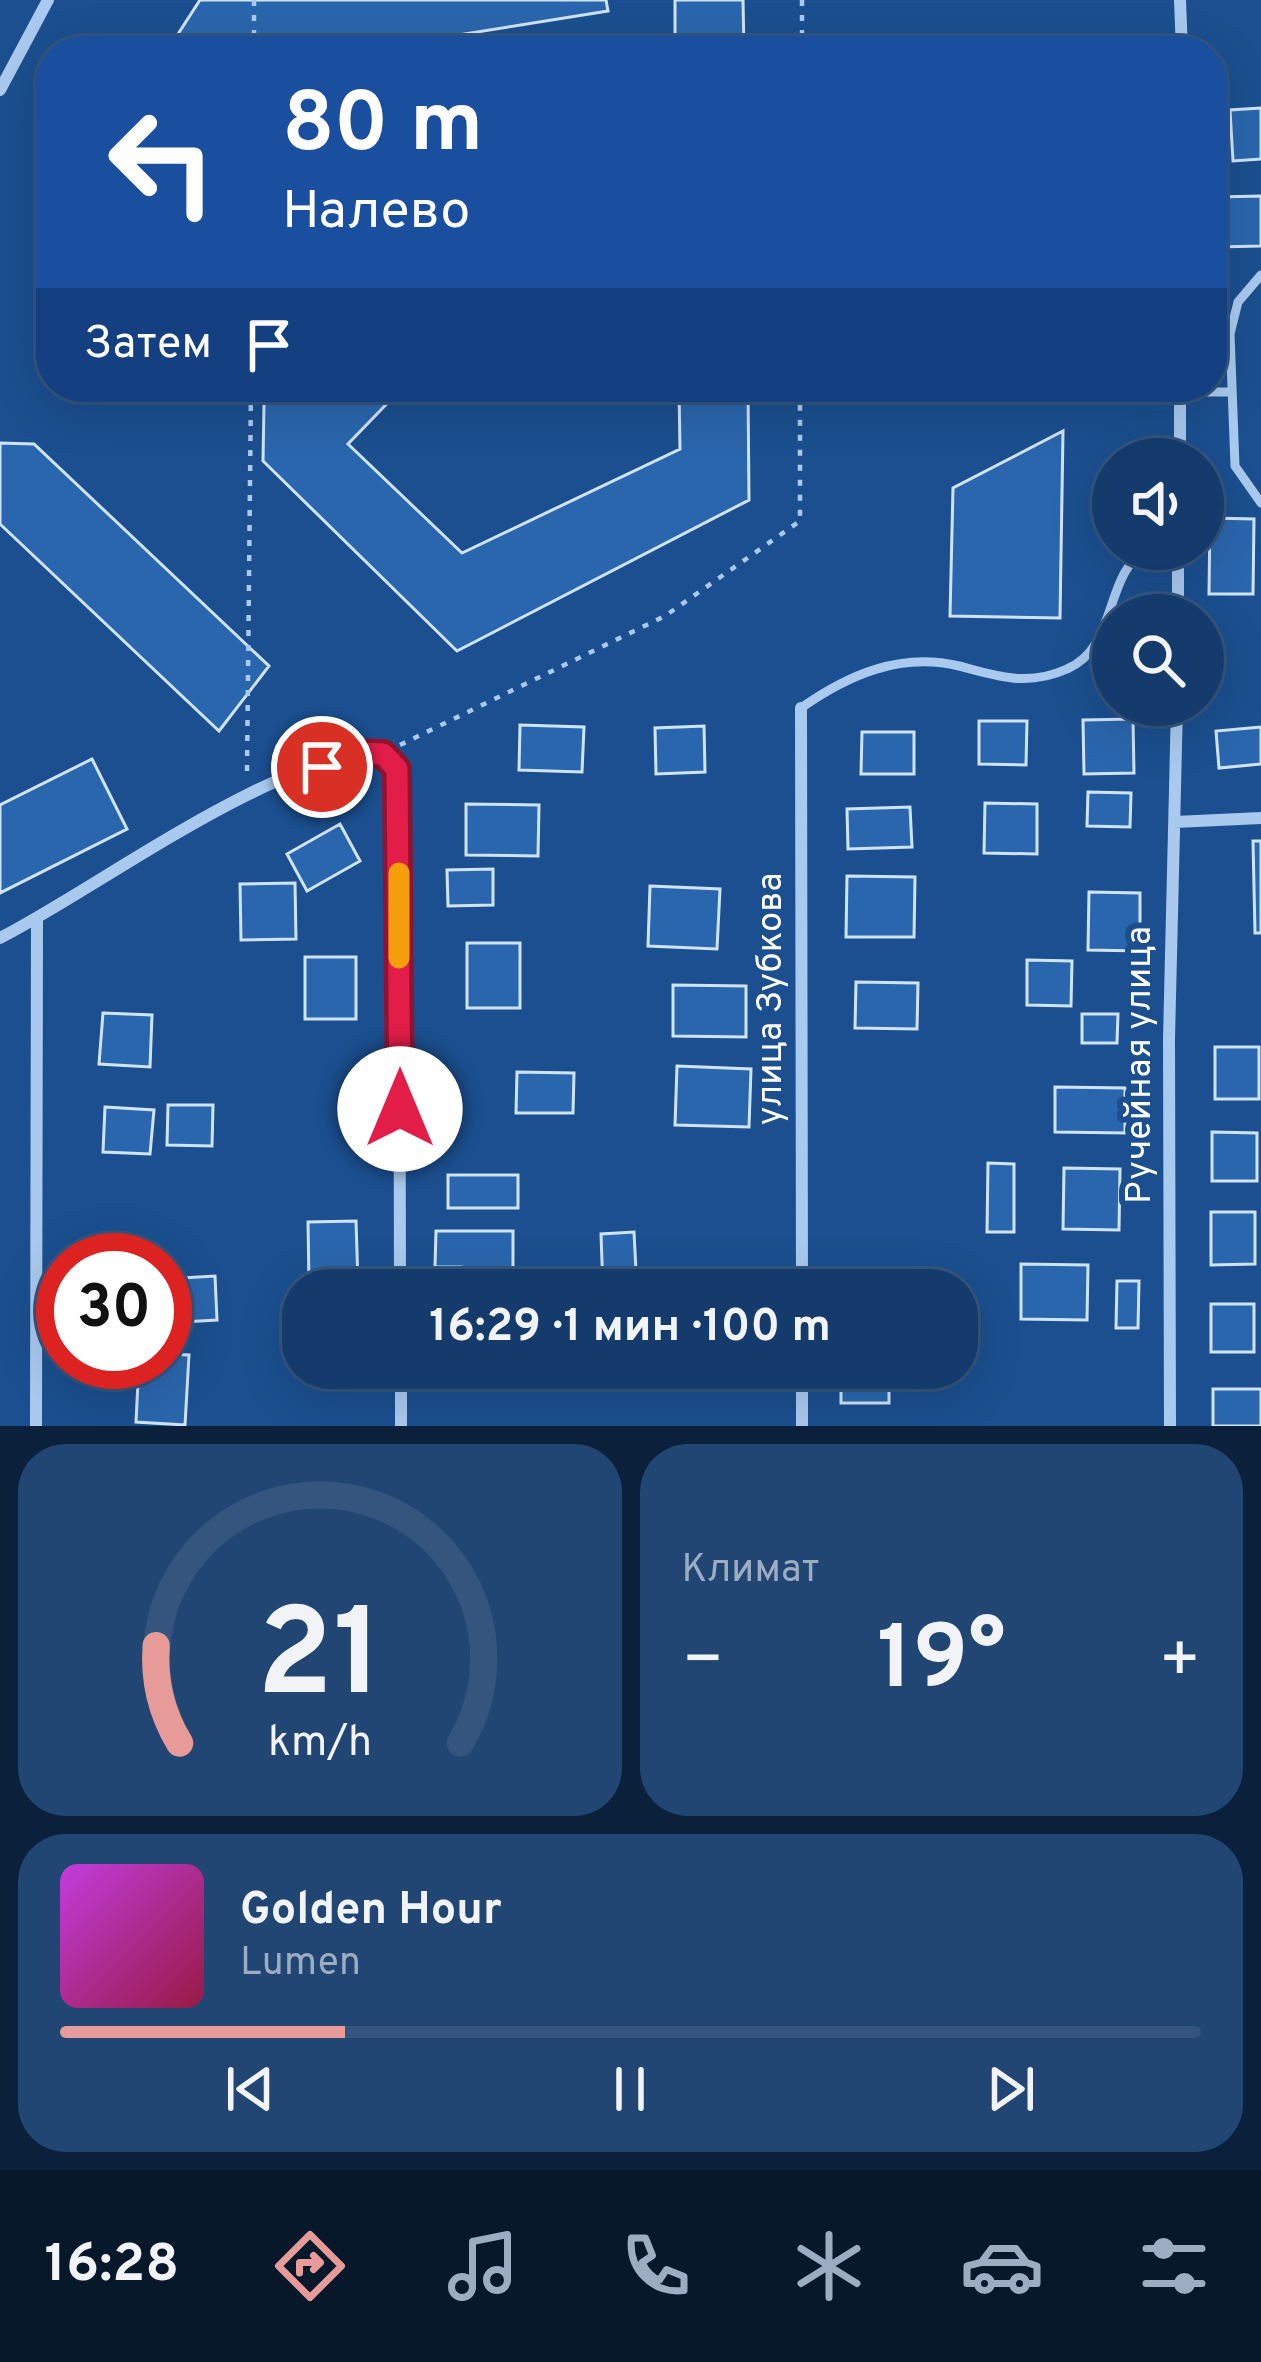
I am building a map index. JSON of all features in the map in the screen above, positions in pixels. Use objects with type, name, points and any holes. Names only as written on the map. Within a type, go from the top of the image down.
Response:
[{"type":"street","points":[[0,90],[48,0]]},
{"type":"street","points":[[1180,0],[1181,36]]},
{"type":"street","points":[[1180,402],[1180,438]]},
{"type":"street","name":"улица Зубкова","points":[[802,708],[802,1269]]},
{"type":"street","name":"Ручейная улица","points":[[1170,1426],[1169,1039],[1177,726]]},
{"type":"street","points":[[0,938],[247,794],[360,753],[383,754],[397,769],[399,792],[400,1269]]},
{"type":"street","points":[[1175,822],[1261,818]]},
{"type":"street","points":[[36,1426],[37,919]]},
{"type":"street","points":[[400,1389],[401,1426]]},
{"type":"street","points":[[802,1389],[802,1426]]},
{"type":"lane","points":[[1261,274],[1232,317],[1231,392],[1234,466],[1261,503]]},
{"type":"lane","points":[[1227,392],[1231,392]]},
{"type":"lane","points":[[802,708],[837,682],[882,666],[923,661],[999,680],[1035,680],[1073,668],[1098,642],[1129,570]]},
{"type":"path","points":[[254,0],[254,36]]},
{"type":"path","points":[[802,0],[802,36]]},
{"type":"path","points":[[247,794],[250,402]]},
{"type":"path","points":[[383,754],[665,616],[800,521],[800,402]]},
{"type":"building","points":[[200,0],[606,0],[608,11],[452,36],[177,36]]},
{"type":"building","points":[[675,0],[743,0],[744,36],[675,36]]},
{"type":"building","points":[[1261,108],[1261,159],[1233,161],[1230,110]]},
{"type":"building","points":[[1261,196],[1261,246],[1227,247],[1227,197]]},
{"type":"building","points":[[389,402],[348,444],[462,553],[680,449],[679,402],[748,402],[749,500],[457,651],[263,461],[264,405]]},
{"type":"building","points":[[1063,431],[1060,618],[950,616],[953,488]]},
{"type":"building","points":[[0,443],[34,444],[269,666],[219,731],[0,524]]},
{"type":"building","points":[[1224,518],[1254,519],[1253,594],[1209,594],[1209,570],[1224,570]]},
{"type":"building","points":[[1083,720],[1092,720],[1092,726],[1133,726],[1134,773],[1084,774]]},
{"type":"building","points":[[979,721],[1027,721],[1026,765],[979,764]]},
{"type":"building","points":[[520,725],[584,727],[582,772],[519,770]]},
{"type":"building","points":[[704,726],[705,772],[656,774],[655,728]]},
{"type":"building","points":[[1261,727],[1261,764],[1219,768],[1216,731]]},
{"type":"building","points":[[862,732],[914,732],[914,774],[861,774]]},
{"type":"building","points":[[92,759],[127,829],[0,893],[0,805]]},
{"type":"building","points":[[1088,792],[1131,793],[1130,827],[1087,826]]},
{"type":"building","points":[[985,803],[1037,804],[1037,854],[984,853]]},
{"type":"building","points":[[466,804],[539,805],[538,856],[466,855]]},
{"type":"building","points":[[910,807],[912,847],[848,849],[847,809]]},
{"type":"building","points":[[340,824],[360,861],[307,891],[287,854]]},
{"type":"building","points":[[1253,841],[1261,841],[1261,933],[1255,933]]},
{"type":"building","points":[[493,869],[493,905],[448,906],[447,870]]},
{"type":"building","points":[[847,876],[915,877],[914,937],[846,937]]},
{"type":"building","points":[[295,883],[296,939],[241,940],[240,884]]},
{"type":"building","points":[[650,886],[720,889],[717,949],[648,946]]},
{"type":"building","points":[[1089,892],[1140,893],[1140,951],[1088,950]]},
{"type":"building","points":[[467,943],[520,943],[520,1008],[467,1008]]},
{"type":"building","points":[[305,957],[356,957],[356,1019],[305,1019]]},
{"type":"building","points":[[1027,960],[1072,961],[1071,1006],[1027,1005]]},
{"type":"building","points":[[856,982],[918,983],[917,1029],[855,1028]]},
{"type":"building","points":[[673,985],[746,986],[746,1037],[673,1036]]},
{"type":"building","points":[[103,1013],[152,1015],[150,1067],[99,1064]]},
{"type":"building","points":[[1082,1014],[1118,1014],[1117,1043],[1082,1043]]},
{"type":"building","points":[[1215,1047],[1259,1047],[1259,1099],[1215,1099]]},
{"type":"building","points":[[677,1066],[751,1069],[749,1127],[675,1125]]},
{"type":"building","points":[[517,1072],[574,1073],[573,1113],[516,1113]]},
{"type":"building","points":[[1055,1087],[1125,1088],[1125,1133],[1055,1132]]},
{"type":"building","points":[[168,1105],[213,1105],[212,1146],[167,1145]]},
{"type":"building","points":[[105,1107],[154,1110],[150,1154],[103,1152]]},
{"type":"building","points":[[1212,1132],[1257,1133],[1257,1181],[1212,1181]]},
{"type":"building","points":[[988,1163],[1014,1164],[1014,1232],[987,1232]]},
{"type":"building","points":[[1064,1168],[1120,1169],[1119,1230],[1063,1229]]},
{"type":"building","points":[[448,1175],[518,1175],[518,1208],[448,1208]]},
{"type":"building","points":[[1211,1212],[1255,1212],[1255,1264],[1211,1265]]},
{"type":"building","points":[[356,1221],[358,1269],[309,1269],[308,1222]]},
{"type":"building","points":[[436,1231],[513,1231],[513,1269],[435,1267]]},
{"type":"building","points":[[634,1232],[636,1269],[602,1269],[601,1234]]},
{"type":"building","points":[[1021,1264],[1088,1265],[1087,1320],[1021,1319]]},
{"type":"building","points":[[215,1276],[217,1320],[192,1321],[192,1277]]},
{"type":"building","points":[[1117,1281],[1139,1281],[1138,1328],[1116,1328]]},
{"type":"building","points":[[1211,1304],[1254,1304],[1254,1352],[1211,1352]]},
{"type":"building","points":[[138,1389],[187,1389],[185,1425],[136,1422]]},
{"type":"building","points":[[841,1389],[889,1389],[889,1403],[841,1403]]},
{"type":"building","points":[[1213,1389],[1261,1389],[1261,1426],[1213,1426]]},
{"type":"slow traffic","points":[[399,873],[399,958]]},
{"type":"route","points":[[322,767],[360,753],[383,754],[397,769],[400,1109]]}]
